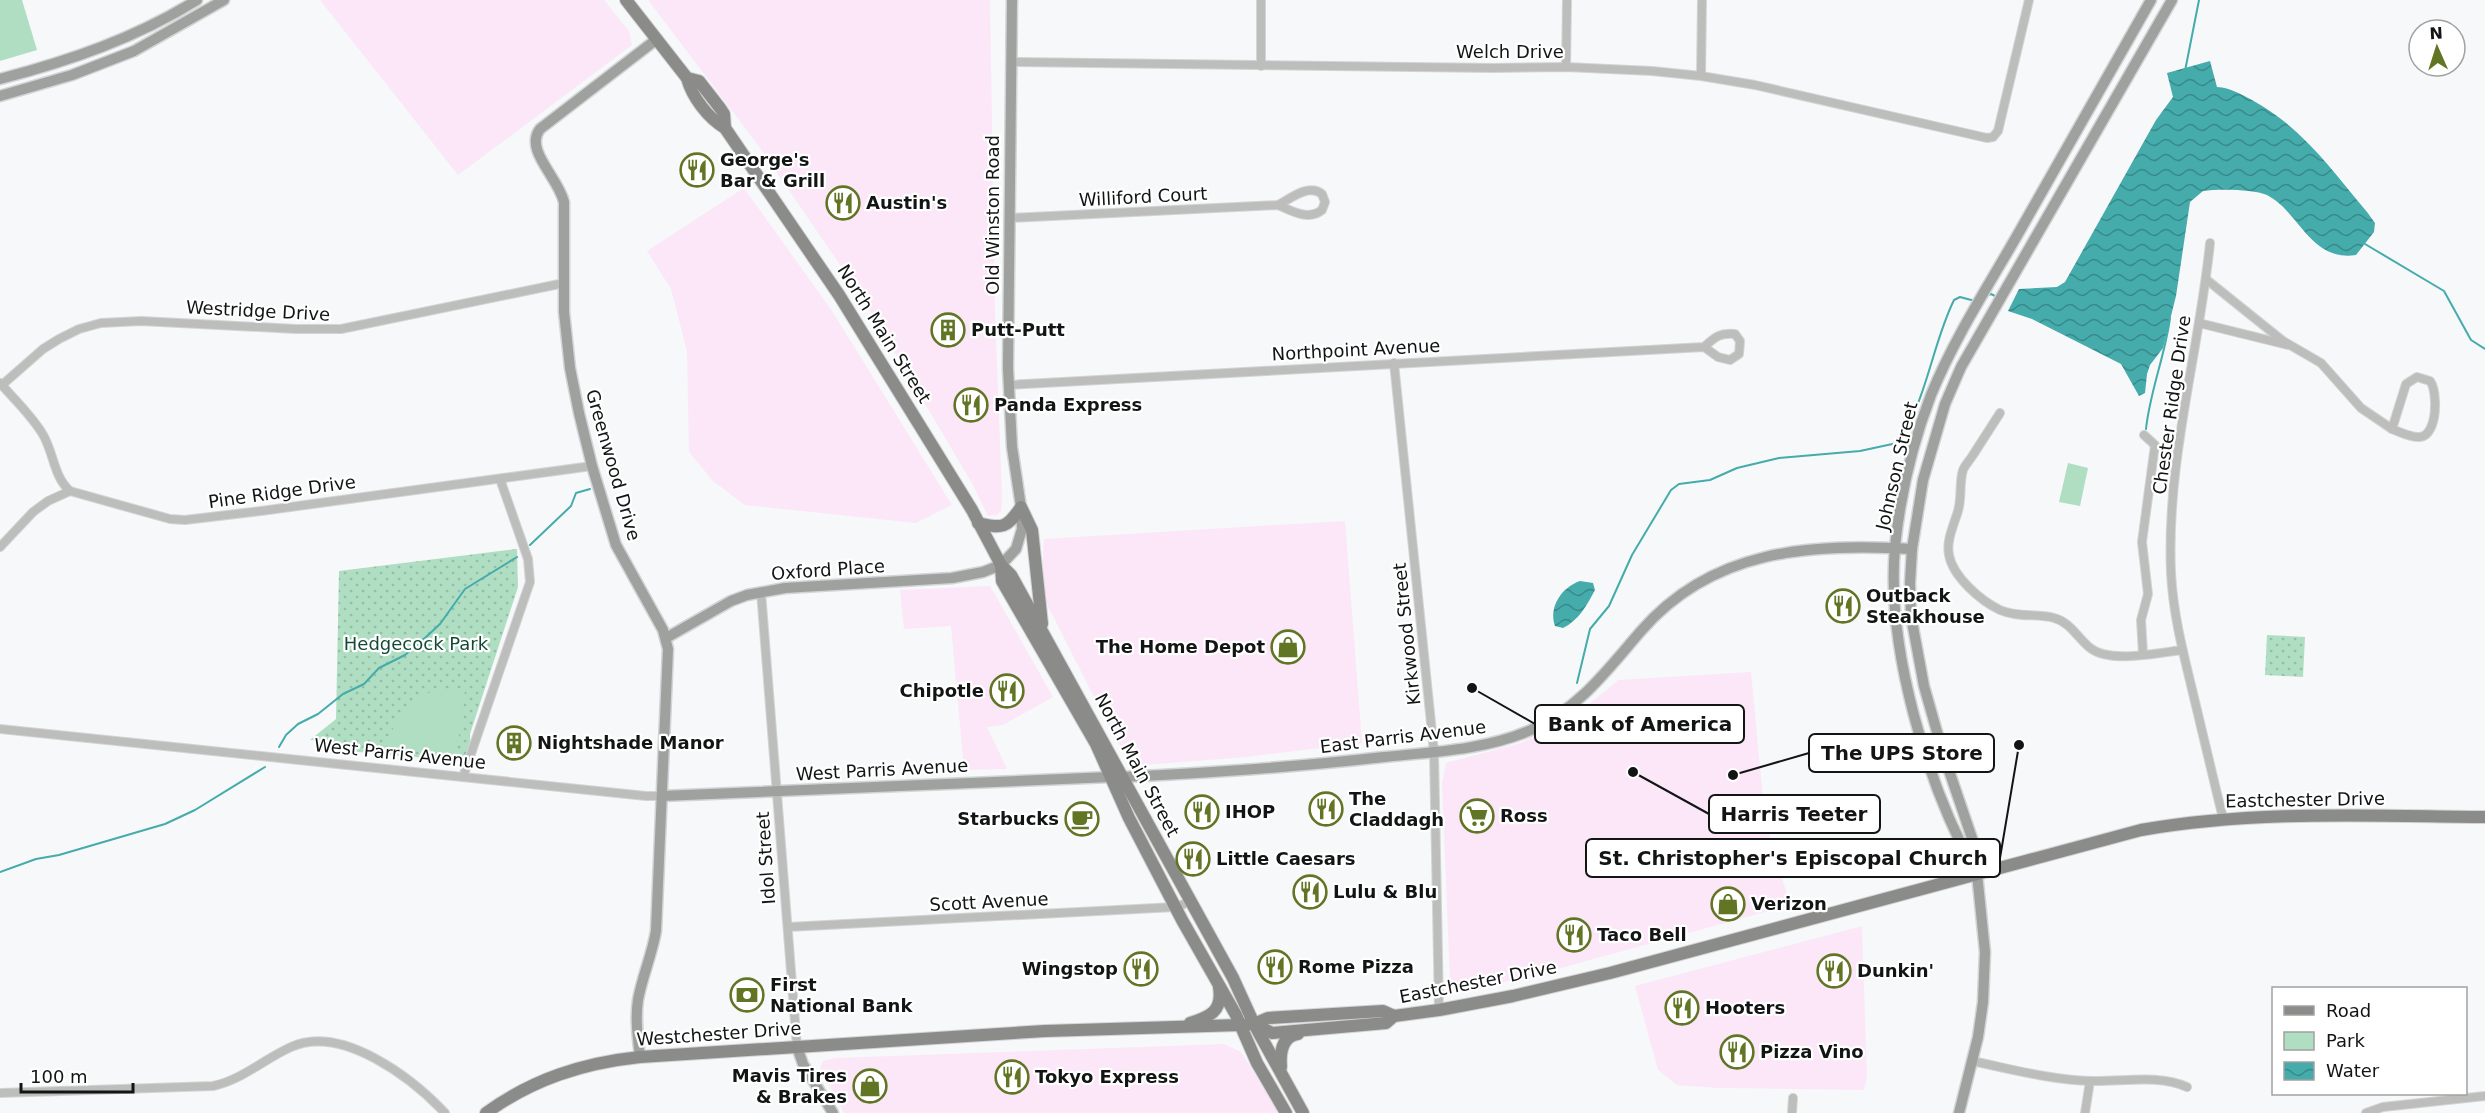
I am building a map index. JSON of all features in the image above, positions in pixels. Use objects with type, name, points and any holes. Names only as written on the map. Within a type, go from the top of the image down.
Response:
[{"type":"main road","name":"North Main Street","points":[[626,0],[692,82],[724,114]]},
{"type":"main road","name":"North Main Street","points":[[692,82],[709,116],[725,128],[840,295],[1001,565],[1011,575],[1104,741],[1115,777],[1175,907],[1218,983],[1257,1063],[1286,1113]]},
{"type":"main road","points":[[709,116],[715,113],[724,114],[725,128]]},
{"type":"main road","points":[[978,523],[995,527],[1004,526],[1022,507],[1032,531],[1043,634]]},
{"type":"main road","name":"North Main Street","points":[[1001,565],[1002,581],[1190,902],[1233,978],[1254,1024],[1303,1113]]},
{"type":"main road","name":"Eastchester Drive","points":[[1254,1024],[1268,1018],[1383,1011],[1394,1016],[1513,996],[1610,973],[2141,830],[2223,818],[2270,815],[2485,817]]},
{"type":"main road","points":[[1161,1029],[1191,1023],[1212,1015],[1220,1004],[1218,983]]},
{"type":"main road","name":"Eastchester Drive","points":[[1254,1024],[1272,1034],[1386,1023],[1394,1016]]},
{"type":"main road","name":"Westchester Drive","points":[[486,1113],[525,1088],[568,1070],[595,1063],[640,1057],[1066,1030],[1161,1029],[1254,1024]]},
{"type":"main road","points":[[1281,1071],[1280,1052],[1287,1039],[1292,1035],[1316,1033],[1320,1029]]},
{"type":"street","points":[[0,80],[55,65],[127,37],[198,0]]},
{"type":"street","points":[[0,96],[72,75],[134,51],[224,0]]},
{"type":"street","name":"Old Winston Road","points":[[1001,565],[1017,549],[1021,538],[1022,507],[1012,447],[1009,385],[1012,0]]},
{"type":"street","points":[[1261,0],[1261,66]]},
{"type":"street","points":[[1566,67],[1567,0]]},
{"type":"street","points":[[1701,76],[1702,0]]},
{"type":"street","name":"Welch Drive","points":[[1011,62],[1566,67],[1652,71],[1755,85],[1987,138],[1993,137],[1998,131],[2029,0]]},
{"type":"street","name":"Johnson Street","points":[[1977,874],[1957,839],[1940,795],[1909,691],[1895,608],[1895,548],[1901,509],[1918,433],[1946,361],[2151,0]]},
{"type":"street","name":"Johnson Street","points":[[1959,1113],[1978,1037],[1985,974],[1971,831],[1934,727],[1915,645],[1910,583],[1917,510],[1929,457],[1945,404],[1961,367],[2172,0]]},
{"type":"street","name":"Greenwood Drive","points":[[640,1057],[638,1000],[656,931],[667,674],[666,638],[616,545],[592,466],[570,368],[564,312],[564,202],[558,184],[534,147],[534,140],[540,129],[657,39]]},
{"type":"street","name":"Williford Court","points":[[1009,218],[1278,205],[1313,190],[1322,194],[1325,202],[1322,210],[1312,215],[1301,215],[1278,205]]},
{"type":"street","name":"Chester Ridge Drive","points":[[2210,243],[2180,434],[2170,535],[2175,612],[2182,650],[2223,818]]},
{"type":"street","points":[[2206,280],[2293,346],[2321,363],[2361,408],[2392,429],[2420,437],[2430,431],[2433,425],[2434,390],[2430,381],[2417,377],[2409,380],[2392,429]]},
{"type":"street","name":"Westridge Drive","points":[[1,384],[43,349],[59,339],[79,329],[101,323],[141,321],[341,329],[564,284]]},
{"type":"street","points":[[2199,323],[2293,346]]},
{"type":"street","name":"Northpoint Avenue","points":[[1009,385],[1704,347],[1718,357],[1730,360],[1739,354],[1741,346],[1735,334],[1725,333],[1715,337],[1704,347]]},
{"type":"street","name":"Kirkwood Street","points":[[1394,363],[1434,752],[1439,1010]]},
{"type":"street","points":[[0,547],[33,512],[48,501],[70,491],[60,479],[42,432],[1,384]]},
{"type":"street","points":[[2000,413],[1963,468],[1960,504],[1948,545],[1948,554],[1955,571],[1967,587],[1999,610],[2061,620],[2070,626],[2088,646],[2100,654],[2115,656],[2182,650]]},
{"type":"street","points":[[2143,654],[2140,620],[2148,594],[2142,542],[2155,445],[2144,435]]},
{"type":"street","name":"Pine Ridge Drive","points":[[70,491],[155,517],[185,520],[592,466]]},
{"type":"street","points":[[463,777],[530,582],[528,559],[500,479]]},
{"type":"street","name":"East Parris Avenue","points":[[1115,777],[1282,768],[1434,752],[1504,740],[1532,729],[1579,700],[1602,678],[1642,630],[1663,609],[1694,585],[1723,570],[1753,559],[1794,550],[1912,549]]},
{"type":"street","name":"Oxford Place","points":[[666,638],[731,601],[761,592],[785,588],[952,578],[983,572],[1001,565]]},
{"type":"street","name":"Idol Street","points":[[761,592],[796,1047],[803,1064],[833,1113]]},
{"type":"street","name":"West Parris Avenue","points":[[0,729],[646,796],[1115,777]]},
{"type":"street","name":"Scott Avenue","points":[[788,927],[1175,907],[1190,902]]},
{"type":"street","points":[[0,1093],[213,1086],[234,1080],[291,1047],[313,1042],[348,1048],[383,1062],[418,1087],[445,1113]]},
{"type":"street","points":[[1972,1061],[2042,1076],[2090,1081],[2166,1080],[2187,1087]]},
{"type":"street","points":[[2085,1113],[2090,1081]]},
{"type":"street","points":[[2366,1113],[2383,1107],[2485,1096]]},
{"type":"street","points":[[1792,1113],[1793,1098]]},
{"type":"shaded area","points":[[320,0],[604,0],[629,31],[632,45],[458,175]]},
{"type":"shaded area","points":[[648,0],[990,0],[995,313],[1002,496],[1001,511],[997,515],[988,516],[973,485],[862,297],[758,145]]},
{"type":"shaded area","points":[[744,188],[832,311],[952,505],[916,523],[745,505],[713,481],[689,452],[687,351],[671,289],[647,251]]},
{"type":"shaded area","points":[[1345,521],[1362,743],[1246,757],[1144,765],[1132,761],[1114,737],[1047,604],[1042,578],[1044,539]]},
{"type":"shaded area","points":[[990,586],[1053,697],[1003,725],[987,727],[1007,769],[964,770],[951,626],[904,629],[900,590]]},
{"type":"shaded area","points":[[1751,672],[1765,819],[1790,905],[1539,974],[1472,989],[1454,988],[1450,980],[1442,784],[1446,763],[1521,743],[1558,725],[1593,701],[1618,680]]},
{"type":"shaded area","points":[[1862,926],[1867,1078],[1864,1090],[1718,1088],[1677,1085],[1658,1070],[1635,986]]},
{"type":"shaded area","points":[[1224,1044],[1241,1052],[1279,1113],[844,1113],[820,1068],[823,1061],[835,1058]]},
{"type":"green space","points":[[0,0],[22,0],[37,50],[0,61]]},
{"type":"green space","points":[[2068,463],[2088,468],[2080,506],[2059,502]]},
{"type":"green space","name":"Hedgecock Park","points":[[517,549],[518,587],[470,734],[470,762],[336,750],[336,742],[310,740],[336,719],[339,571]]},
{"type":"green space","points":[[2267,635],[2305,637],[2303,677],[2265,675]]},
{"type":"green space","points":[[437,689],[465,691],[456,756],[450,758],[387,745],[404,710]]},
{"type":"water","points":[[2210,61],[2217,87],[2235,92],[2270,111],[2315,150],[2375,223],[2374,232],[2356,255],[2340,255],[2327,251],[2316,243],[2278,202],[2267,195],[2245,191],[2203,191],[2190,202],[2176,296],[2163,348],[2150,365],[2145,393],[2139,396],[2121,364],[2032,319],[2008,311],[2019,289],[2057,287],[2065,282],[2156,120],[2173,97],[2167,73]]},
{"type":"water","points":[[1580,581],[1593,583],[1595,590],[1592,596],[1574,621],[1563,628],[1555,626],[1553,612],[1558,599],[1568,588]]},
{"type":"waterway","points":[[2185,71],[2199,0]]},
{"type":"waterway","points":[[2365,244],[2444,291],[2471,340],[2485,349]]},
{"type":"waterway","points":[[1986,296],[1991,294],[1997,297]]},
{"type":"waterway","points":[[1577,683],[1590,629],[1609,606],[1632,555],[1671,490],[1679,484],[1710,480],[1737,468],[1779,458],[1860,451],[1897,443],[1916,409],[1954,300],[1960,297],[1975,301]]},
{"type":"waterway","points":[[2146,429],[2170,318]]},
{"type":"waterway","points":[[530,545],[571,506],[576,493],[590,489]]},
{"type":"waterway","points":[[279,747],[286,735],[298,724],[318,714],[343,694],[364,684],[379,668],[405,655],[440,624],[465,589],[517,557]]},
{"type":"waterway","points":[[0,872],[36,859],[59,855],[165,824],[195,810],[265,767]]},
{"type":"place","name":"George's Bar & Grill","points":[[697,170]]},
{"type":"place","name":"Austin's","points":[[843,203]]},
{"type":"place","name":"Putt-Putt","points":[[948,330]]},
{"type":"place","name":"Panda Express","points":[[971,405]]},
{"type":"place","name":"Outback Steakhouse","points":[[1843,606]]},
{"type":"place","name":"The Home Depot","points":[[1288,647]]},
{"type":"place","name":"Bank of America","points":[[1472,688]]},
{"type":"place","name":"Chipotle","points":[[1007,691]]},
{"type":"place","name":"Nightshade Manor","points":[[514,743]]},
{"type":"place","name":"St. Christopher's Episcopal Church","points":[[2019,745]]},
{"type":"place","name":"Harris Teeter","points":[[1633,772]]},
{"type":"place","name":"The UPS Store","points":[[1733,775]]},
{"type":"place","name":"The Claddagh","points":[[1326,809]]},
{"type":"place","name":"IHOP","points":[[1202,812]]},
{"type":"place","name":"Ross","points":[[1477,816]]},
{"type":"place","name":"Starbucks","points":[[1082,819]]},
{"type":"place","name":"Little Caesars","points":[[1193,859]]},
{"type":"place","name":"Lulu & Blu","points":[[1310,892]]},
{"type":"place","name":"Verizon","points":[[1728,904]]},
{"type":"place","name":"Taco Bell","points":[[1574,935]]},
{"type":"place","name":"Rome Pizza","points":[[1275,967]]},
{"type":"place","name":"Wingstop","points":[[1141,969]]},
{"type":"place","name":"Dunkin'","points":[[1834,971]]},
{"type":"place","name":"First National Bank","points":[[747,995]]},
{"type":"place","name":"Hooters","points":[[1682,1008]]},
{"type":"place","name":"Pizza Vino","points":[[1737,1052]]},
{"type":"place","name":"Tokyo Express","points":[[1012,1077]]},
{"type":"place","name":"Mavis Tires & Brakes","points":[[870,1086]]}]
